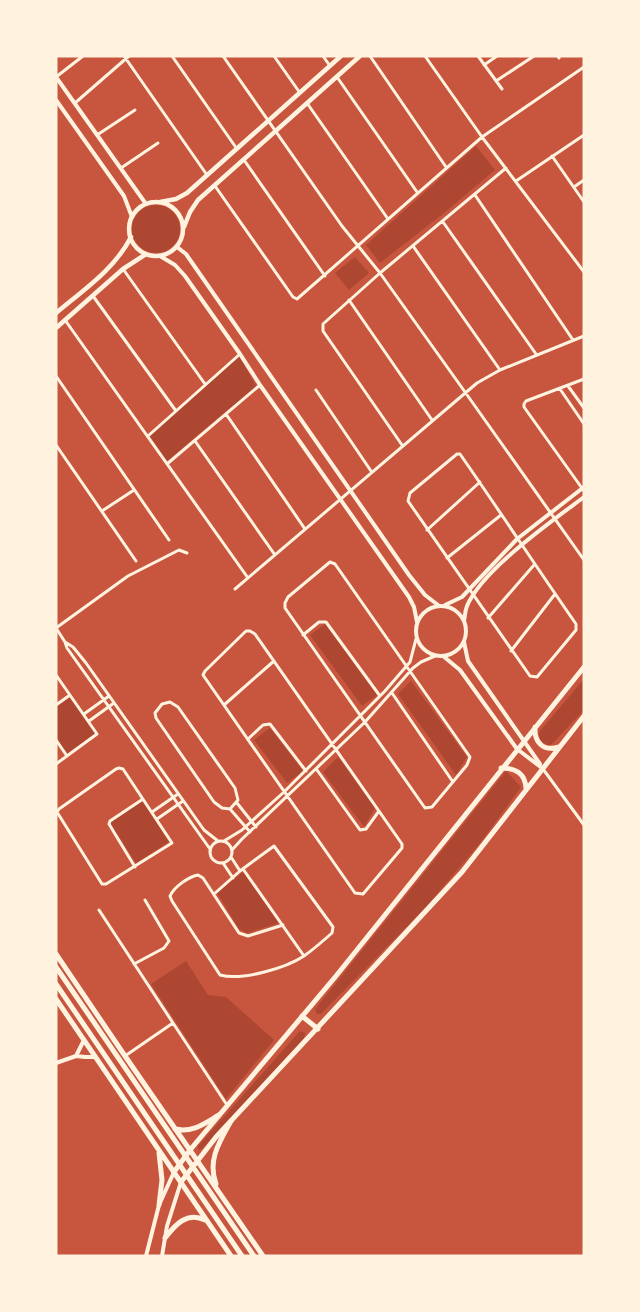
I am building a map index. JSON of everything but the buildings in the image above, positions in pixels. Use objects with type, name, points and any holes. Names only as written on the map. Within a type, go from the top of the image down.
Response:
[{"type":"main road","points":[[341,56],[208,176],[182,196],[140,207],[132,217],[129,227],[131,238],[136,248],[146,254],[160,256],[169,253],[177,247],[193,206],[360,56]]},
{"type":"main road","points":[[160,202],[176,212],[184,227]]},
{"type":"main road","points":[[56,313],[112,264],[126,248],[131,238]]},
{"type":"main road","points":[[56,328],[123,269],[146,254]]},
{"type":"main road","points":[[174,1172],[584,667]]},
{"type":"main road","points":[[181,1182],[197,1160],[231,1121],[462,872],[584,716]]},
{"type":"main road","points":[[536,726],[535,737],[540,745],[549,749],[559,747]]},
{"type":"main road","points":[[502,768],[514,769],[519,772],[523,777],[526,789]]},
{"type":"main road","points":[[56,954],[263,1256]]},
{"type":"main road","points":[[56,967],[254,1256]]},
{"type":"main road","points":[[56,984],[242,1256]]},
{"type":"main road","points":[[56,999],[231,1256]]},
{"type":"main road","points":[[302,1016],[318,1028]]},
{"type":"main road","points":[[175,1129],[188,1130],[196,1128],[219,1115]]},
{"type":"main road","points":[[220,1194],[215,1180],[213,1161],[215,1150],[231,1121]]},
{"type":"main road","points":[[157,1148],[165,1147],[171,1143],[175,1136],[175,1129]]},
{"type":"main road","points":[[157,1148],[162,1180],[159,1205]]},
{"type":"main road","points":[[207,1220],[203,1209],[206,1201],[213,1195],[220,1194]]},
{"type":"main road","points":[[165,1238],[174,1226],[187,1218],[199,1217],[207,1220]]},
{"type":"street","points":[[83,56],[56,77],[146,204]]},
{"type":"street","points":[[75,103],[125,58],[130,56]]},
{"type":"street","points":[[172,56],[237,149]]},
{"type":"street","points":[[223,56],[584,560]]},
{"type":"street","points":[[274,56],[300,93]]},
{"type":"street","points":[[323,56],[330,66]]},
{"type":"street","points":[[370,56],[446,167]]},
{"type":"street","points":[[425,56],[482,137],[584,272]]},
{"type":"street","points":[[478,56],[502,89]]},
{"type":"street","points":[[484,65],[497,56]]},
{"type":"street","points":[[496,81],[534,56]]},
{"type":"street","points":[[125,58],[208,176]]},
{"type":"street","points":[[215,186],[293,297],[297,298],[325,276],[417,192],[482,137],[584,67]]},
{"type":"street","points":[[337,77],[417,192]]},
{"type":"street","points":[[57,102],[124,196],[132,217]]},
{"type":"street","points":[[307,104],[388,219]]},
{"type":"street","points":[[97,135],[135,110]]},
{"type":"street","points":[[516,181],[584,135]]},
{"type":"street","points":[[121,168],[158,143]]},
{"type":"street","points":[[552,156],[584,202]]},
{"type":"street","points":[[244,160],[325,276]]},
{"type":"street","points":[[402,445],[322,327],[325,320],[348,300],[506,168]]},
{"type":"street","points":[[574,187],[584,180]]},
{"type":"street","points":[[475,195],[573,340]]},
{"type":"street","points":[[443,222],[536,354]]},
{"type":"street","points":[[413,246],[500,370]]},
{"type":"street","points":[[177,247],[186,254],[421,591],[438,605]]},
{"type":"street","points":[[160,256],[175,265],[185,276],[240,354],[409,596],[417,622]]},
{"type":"street","points":[[123,269],[205,384]]},
{"type":"street","points":[[93,296],[176,411]]},
{"type":"street","points":[[348,300],[432,420]]},
{"type":"street","points":[[65,320],[248,578]]},
{"type":"street","points":[[235,588],[465,392],[500,370],[584,336]]},
{"type":"street","points":[[148,436],[240,354]]},
{"type":"street","points":[[56,376],[169,540]]},
{"type":"street","points":[[210,849],[213,844],[224,840],[252,822],[306,771],[380,696],[412,658],[417,622],[424,612],[438,605],[445,605],[456,600],[469,590],[492,563],[517,539],[550,512],[583,489],[524,407],[524,404],[526,401],[584,380]]},
{"type":"street","points":[[167,464],[260,385]]},
{"type":"street","points":[[568,386],[584,408]]},
{"type":"street","points":[[560,389],[584,424]]},
{"type":"street","points":[[316,390],[371,472]]},
{"type":"street","points":[[226,414],[305,529]]},
{"type":"street","points":[[195,441],[275,554]]},
{"type":"street","points":[[56,445],[136,561]]},
{"type":"street","points":[[460,454],[501,515],[576,624],[576,630],[537,677],[530,676],[408,501],[410,494],[460,454]]},
{"type":"street","points":[[427,530],[480,482]]},
{"type":"street","points":[[102,511],[134,490]]},
{"type":"street","points":[[464,622],[466,609],[483,582],[521,545],[584,497]]},
{"type":"street","points":[[447,558],[501,515]]},
{"type":"street","points":[[187,553],[179,550],[139,569],[56,628],[65,642],[78,653],[204,830],[218,841]]},
{"type":"street","points":[[332,562],[470,757],[468,765],[432,807],[425,808],[303,635],[285,608],[286,600],[328,563],[332,562]]},
{"type":"street","points":[[488,618],[534,564]]},
{"type":"street","points":[[512,651],[555,594]]},
{"type":"street","points":[[445,605],[458,612],[464,622],[466,630],[464,642],[468,661],[584,825]]},
{"type":"street","points":[[303,635],[318,622],[326,622],[380,696]]},
{"type":"street","points":[[246,631],[250,631],[255,634],[400,841],[402,848],[365,893],[360,895],[355,892],[224,705],[205,678],[204,673],[246,631]]},
{"type":"street","points":[[416,639],[423,650],[435,656]]},
{"type":"street","points":[[65,642],[66,648],[210,849],[212,857],[218,863],[228,861],[231,857],[232,850],[228,842],[224,840]]},
{"type":"street","points":[[232,850],[317,770],[421,662],[435,656],[443,656],[455,652],[464,642]]},
{"type":"street","points":[[443,656],[460,670],[517,749],[542,768]]},
{"type":"street","points":[[224,705],[274,661]]},
{"type":"street","points":[[56,675],[97,735],[56,764]]},
{"type":"street","points":[[392,693],[453,782]]},
{"type":"street","points":[[56,705],[70,695]]},
{"type":"street","points":[[84,714],[109,696]]},
{"type":"street","points":[[230,809],[236,803],[238,797],[235,788],[178,708],[170,702],[162,704],[155,713],[156,718],[214,802],[222,808],[230,809],[250,832]]},
{"type":"street","points":[[89,721],[114,703]]},
{"type":"street","points":[[248,739],[263,725],[270,724],[306,771]]},
{"type":"street","points":[[56,740],[67,756]]},
{"type":"street","points":[[119,768],[123,769],[152,812],[172,844],[106,884],[102,884],[57,812],[119,768]]},
{"type":"street","points":[[317,770],[360,830],[366,830],[379,811]]},
{"type":"street","points":[[152,812],[178,794]]},
{"type":"street","points":[[135,867],[109,824],[110,821],[143,799]]},
{"type":"street","points":[[157,819],[183,801]]},
{"type":"street","points":[[236,803],[256,827]]},
{"type":"street","points":[[214,894],[272,847],[276,847],[333,927],[332,933],[304,956],[266,972],[250,975],[220,975],[170,896],[173,890],[190,878],[198,875],[203,878],[214,894],[234,928],[242,934],[248,936],[283,925]]},
{"type":"street","points":[[231,857],[304,956]]},
{"type":"street","points":[[223,863],[232,878]]},
{"type":"street","points":[[134,964],[164,948],[169,941],[168,936],[145,900]]},
{"type":"street","points":[[99,910],[227,1105]]},
{"type":"street","points":[[125,1056],[173,1023]]},
{"type":"street","points":[[76,1056],[84,1040]]},
{"type":"street","points":[[56,1063],[76,1056],[95,1057]]},
{"type":"street","points":[[146,1256],[159,1205],[174,1172]]},
{"type":"street","points":[[162,1256],[173,1202],[181,1182]]},
{"type":"shaded area","points":[[476,146],[495,170],[380,263],[366,245]]},
{"type":"shaded area","points":[[151,205],[161,205],[173,212],[180,224],[180,234],[173,246],[161,253],[151,253],[143,249],[136,242],[132,234],[132,224],[136,216],[143,209]]},
{"type":"shaded area","points":[[355,257],[369,273],[349,290],[335,273]]},
{"type":"shaded area","points":[[239,356],[256,386],[167,461],[150,436]]},
{"type":"shaded area","points":[[325,624],[377,695],[362,706],[310,635]]},
{"type":"shaded area","points":[[584,679],[584,710],[552,744],[544,743],[540,739],[539,732]]},
{"type":"shaded area","points":[[411,681],[467,757],[456,775],[398,694]]},
{"type":"shaded area","points":[[70,696],[96,733],[67,754],[56,737],[56,707]]},
{"type":"shaded area","points":[[270,728],[303,771],[287,783],[254,740]]},
{"type":"shaded area","points":[[338,757],[375,808],[364,827],[323,772]]},
{"type":"shaded area","points":[[506,771],[521,787],[481,842],[426,907],[321,1014],[317,1014],[315,1009]]},
{"type":"shaded area","points":[[142,801],[169,842],[136,863],[110,823]]},
{"type":"shaded area","points":[[243,872],[279,923],[247,933],[239,929],[217,893]]},
{"type":"shaded area","points":[[186,961],[208,995],[226,997],[274,1040],[226,1099],[151,984]]},
{"type":"shaded area","points":[[300,1031],[305,1033],[304,1038],[202,1149],[198,1150],[198,1146]]}]
